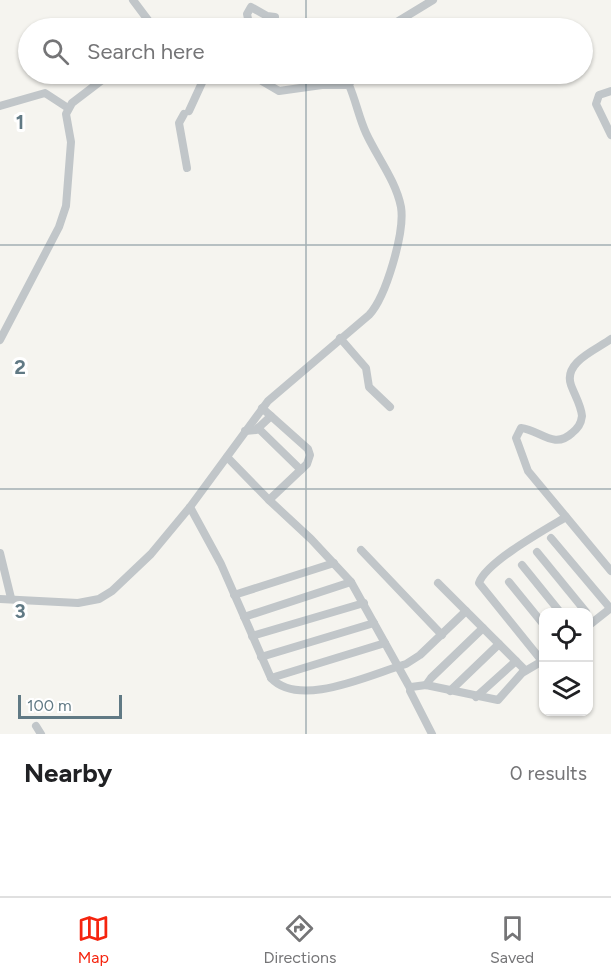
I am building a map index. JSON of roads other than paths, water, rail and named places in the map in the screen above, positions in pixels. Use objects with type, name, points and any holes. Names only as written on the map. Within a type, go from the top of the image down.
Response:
[{"type":"street","points":[[133,0],[146,18]]},
{"type":"street","points":[[403,18],[432,0]]},
{"type":"street","points":[[248,18],[247,14],[251,7],[267,16],[274,17]]},
{"type":"street","points":[[0,340],[59,228],[66,206],[71,160],[71,142],[66,120],[68,108],[98,84]]},
{"type":"street","points":[[187,168],[179,123],[201,84]]},
{"type":"street","points":[[0,599],[78,603],[99,599],[127,578],[190,507],[262,408],[283,386],[369,315],[384,294],[402,214],[398,198],[365,131],[349,85],[322,85],[279,91],[268,84]]},
{"type":"street","points":[[611,91],[603,92],[597,99],[598,109],[608,122],[611,135]]},
{"type":"street","points":[[0,106],[45,93],[68,108]]},
{"type":"street","points":[[340,338],[366,368],[369,387],[390,407]]},
{"type":"street","points":[[611,339],[576,363],[570,372],[570,383],[582,416],[574,432],[555,441],[524,428],[517,432],[517,447],[528,471],[611,571]]},
{"type":"street","points":[[262,408],[310,453],[309,460],[301,470],[268,500]]},
{"type":"street","points":[[245,432],[258,428],[271,416]]},
{"type":"street","points":[[258,428],[301,470]]},
{"type":"street","points":[[227,457],[351,582],[410,688],[432,734]]},
{"type":"street","points":[[190,507],[221,564],[271,678],[284,688],[308,692],[413,661],[466,611]]},
{"type":"street","points":[[539,655],[479,583],[484,574],[513,550],[566,517]]},
{"type":"street","points":[[551,538],[611,608],[593,617]]},
{"type":"street","points":[[361,550],[441,634]]},
{"type":"street","points":[[537,552],[580,608]]},
{"type":"street","points":[[0,553],[11,598]]},
{"type":"street","points":[[234,595],[334,563]]},
{"type":"street","points":[[522,565],[557,608]]},
{"type":"street","points":[[244,617],[351,582]]},
{"type":"street","points":[[509,582],[539,620]]},
{"type":"street","points":[[438,583],[525,670]]},
{"type":"street","points":[[252,636],[364,603]]},
{"type":"street","points":[[261,657],[374,623]]},
{"type":"street","points":[[426,685],[430,678],[483,628]]},
{"type":"street","points":[[271,678],[385,643]]},
{"type":"street","points":[[450,691],[499,644]]},
{"type":"street","points":[[476,697],[516,660]]},
{"type":"street","points":[[410,688],[416,685],[426,685],[498,700],[525,670],[539,662]]}]
